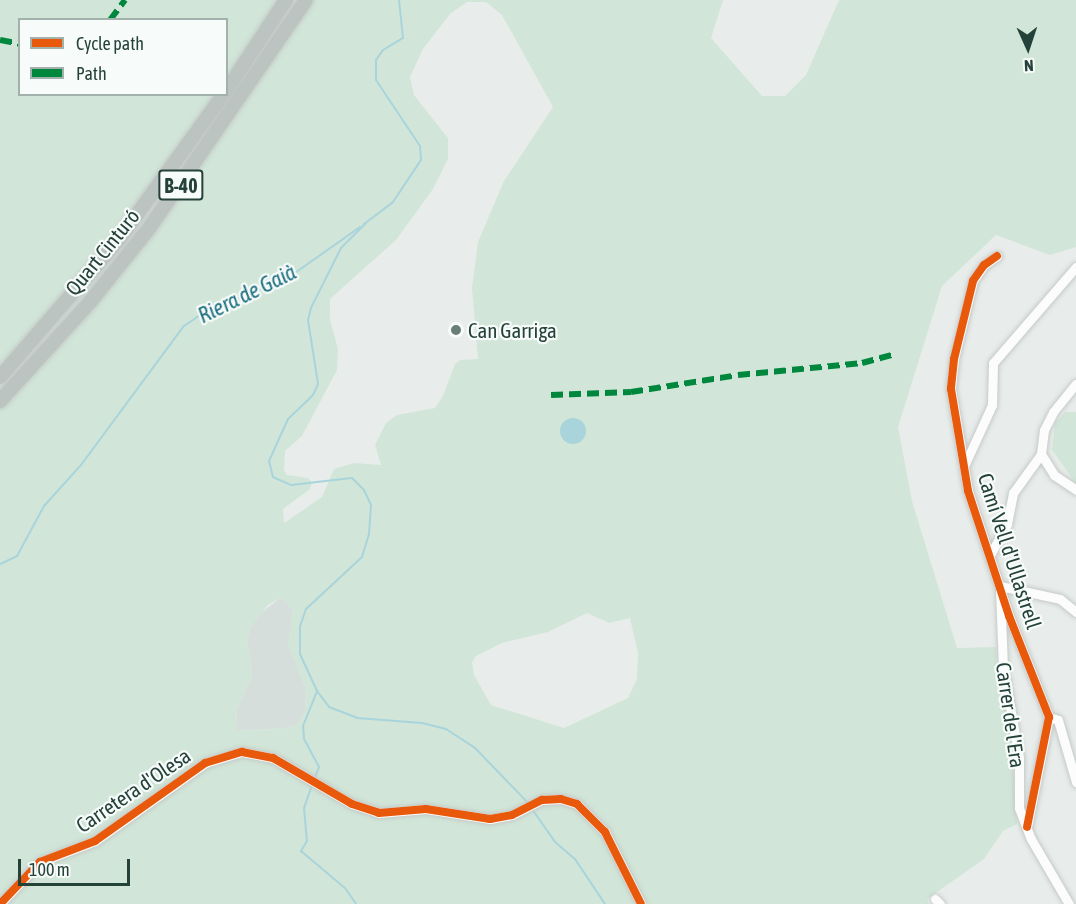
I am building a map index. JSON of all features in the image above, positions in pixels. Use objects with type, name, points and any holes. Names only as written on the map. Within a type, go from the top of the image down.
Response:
[{"type":"highway","name":"Quart Cinturó","points":[[228,88],[286,0]]},
{"type":"highway","name":"Quart Cinturó","points":[[0,402],[172,198],[306,0]]},
{"type":"highway","name":"Quart Cinturó","points":[[0,377],[31,344],[120,238],[223,96]]},
{"type":"street","name":"Camí Vell d'Ullastrell","points":[[997,256],[984,265],[973,281],[954,359],[954,426],[968,491],[1000,586],[1049,717],[1058,720],[1075,775]]},
{"type":"street","points":[[964,464],[992,405],[993,363],[1076,267]]},
{"type":"street","points":[[990,555],[1007,524],[1012,493],[1041,454],[1044,430],[1053,412],[1076,384]]},
{"type":"street","points":[[1041,454],[1054,475],[1076,490]]},
{"type":"street","points":[[1000,586],[1060,599],[1076,612]]},
{"type":"street","name":"Carrer de l'Era","points":[[1000,586],[1003,667],[1019,758],[1019,808],[1069,904]]},
{"type":"street","points":[[1027,827],[1049,717]]},
{"type":"street","name":"Carretera d'Olesa","points":[[0,904],[40,862],[95,841],[205,763],[234,752],[273,758],[352,804],[378,813],[426,809],[490,819],[512,815],[542,800],[568,800],[586,810],[605,832],[641,904]]},
{"type":"shaded area","points":[[281,597],[293,610],[289,646],[305,686],[306,710],[297,725],[286,728],[236,731],[237,709],[252,675],[247,640],[250,628],[255,618]]},
{"type":"green space","points":[[0,0],[723,0],[711,38],[762,96],[785,96],[806,75],[839,0],[1076,0],[1076,247],[1050,255],[996,235],[942,286],[898,427],[912,501],[957,648],[996,647],[997,680],[1011,730],[1017,824],[1003,831],[984,859],[927,899],[929,904],[0,904]],"holes":[[[467,2],[486,2],[502,15],[553,107],[504,181],[478,242],[472,288],[478,359],[460,360],[455,364],[443,396],[435,408],[397,415],[386,423],[375,445],[381,465],[354,463],[334,469],[322,497],[284,523],[283,509],[310,489],[312,482],[308,478],[287,475],[284,470],[285,451],[302,436],[337,370],[338,349],[330,319],[330,299],[396,240],[433,189],[448,159],[448,138],[414,95],[410,77],[423,49],[450,14]],[[281,597],[293,610],[288,646],[305,686],[306,710],[297,725],[286,728],[236,731],[237,709],[252,675],[247,640],[250,628],[268,605]],[[587,613],[609,623],[630,618],[638,653],[637,679],[628,698],[564,728],[491,705],[474,675],[472,662],[476,656],[502,643],[548,632]]]},
{"type":"green space","points":[[1065,412],[1076,412],[1076,484],[1052,450],[1055,423]]},
{"type":"water","points":[[573,418],[582,422],[586,431],[582,440],[573,444],[564,440],[560,431],[564,422]]},
{"type":"waterway","name":"Riera de Gaià","points":[[364,224],[393,202],[421,160],[420,146],[376,80],[376,60],[383,50],[403,38],[399,0]]},
{"type":"waterway","points":[[366,223],[341,248],[311,308],[308,320],[318,384],[313,395],[288,419],[269,461],[273,477],[291,485],[352,478],[364,490],[371,505],[369,534],[362,557],[306,609],[300,626],[300,654],[317,691],[329,707],[357,718],[422,723],[446,729],[475,748],[529,804]]},
{"type":"waterway","name":"Riera de Gaià","points":[[0,564],[17,556],[44,506],[81,465],[184,326],[202,314],[292,275],[360,227]]},
{"type":"waterway","points":[[314,780],[319,767],[304,739],[303,726],[317,691]]},
{"type":"waterway","points":[[312,785],[304,808],[307,841],[301,851],[345,888],[356,904]]},
{"type":"waterway","points":[[532,809],[554,841],[575,859],[605,904]]},
{"type":"marked path","points":[[112,18],[125,0]]},
{"type":"marked path","points":[[0,40],[18,44]]},
{"type":"marked path","points":[[551,395],[631,392],[738,375],[862,363],[896,354]]},
{"type":"cycle path","points":[[997,256],[984,265],[973,281],[954,359],[951,389],[968,491],[1009,616],[1049,717],[1027,827]]},
{"type":"cycle path","points":[[0,904],[40,862],[95,841],[205,763],[242,752],[273,758],[352,804],[379,813],[426,809],[490,819],[512,815],[542,800],[561,799],[577,804],[605,832],[641,904]]},
{"type":"place","name":"Can Garriga","points":[[456,330]]}]
